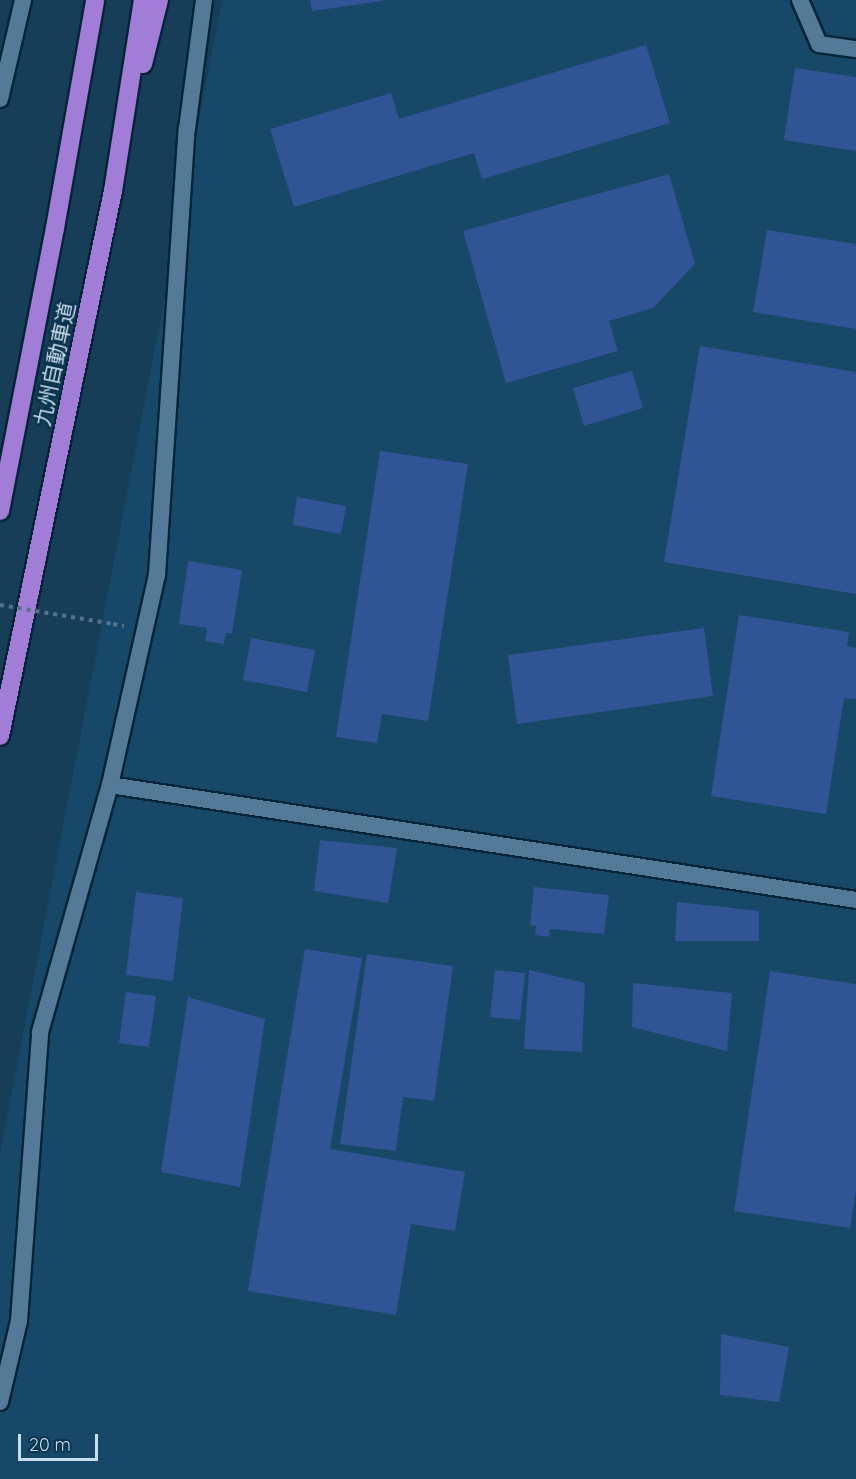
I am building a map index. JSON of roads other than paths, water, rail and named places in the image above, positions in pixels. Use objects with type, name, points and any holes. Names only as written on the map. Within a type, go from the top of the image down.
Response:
[{"type":"highway","name":"九州自動車道","points":[[0,511],[51,252],[96,0]]},
{"type":"highway","name":"九州自動車道","points":[[0,736],[113,191],[143,0]]},
{"type":"highway","points":[[113,191],[159,0]]},
{"type":"street","points":[[0,99],[23,0]]},
{"type":"street","points":[[0,1402],[19,1321],[40,1032],[110,785],[157,575],[187,129],[204,0]]},
{"type":"street","points":[[801,0],[819,44],[856,49]]},
{"type":"street","points":[[110,785],[856,900]]}]
